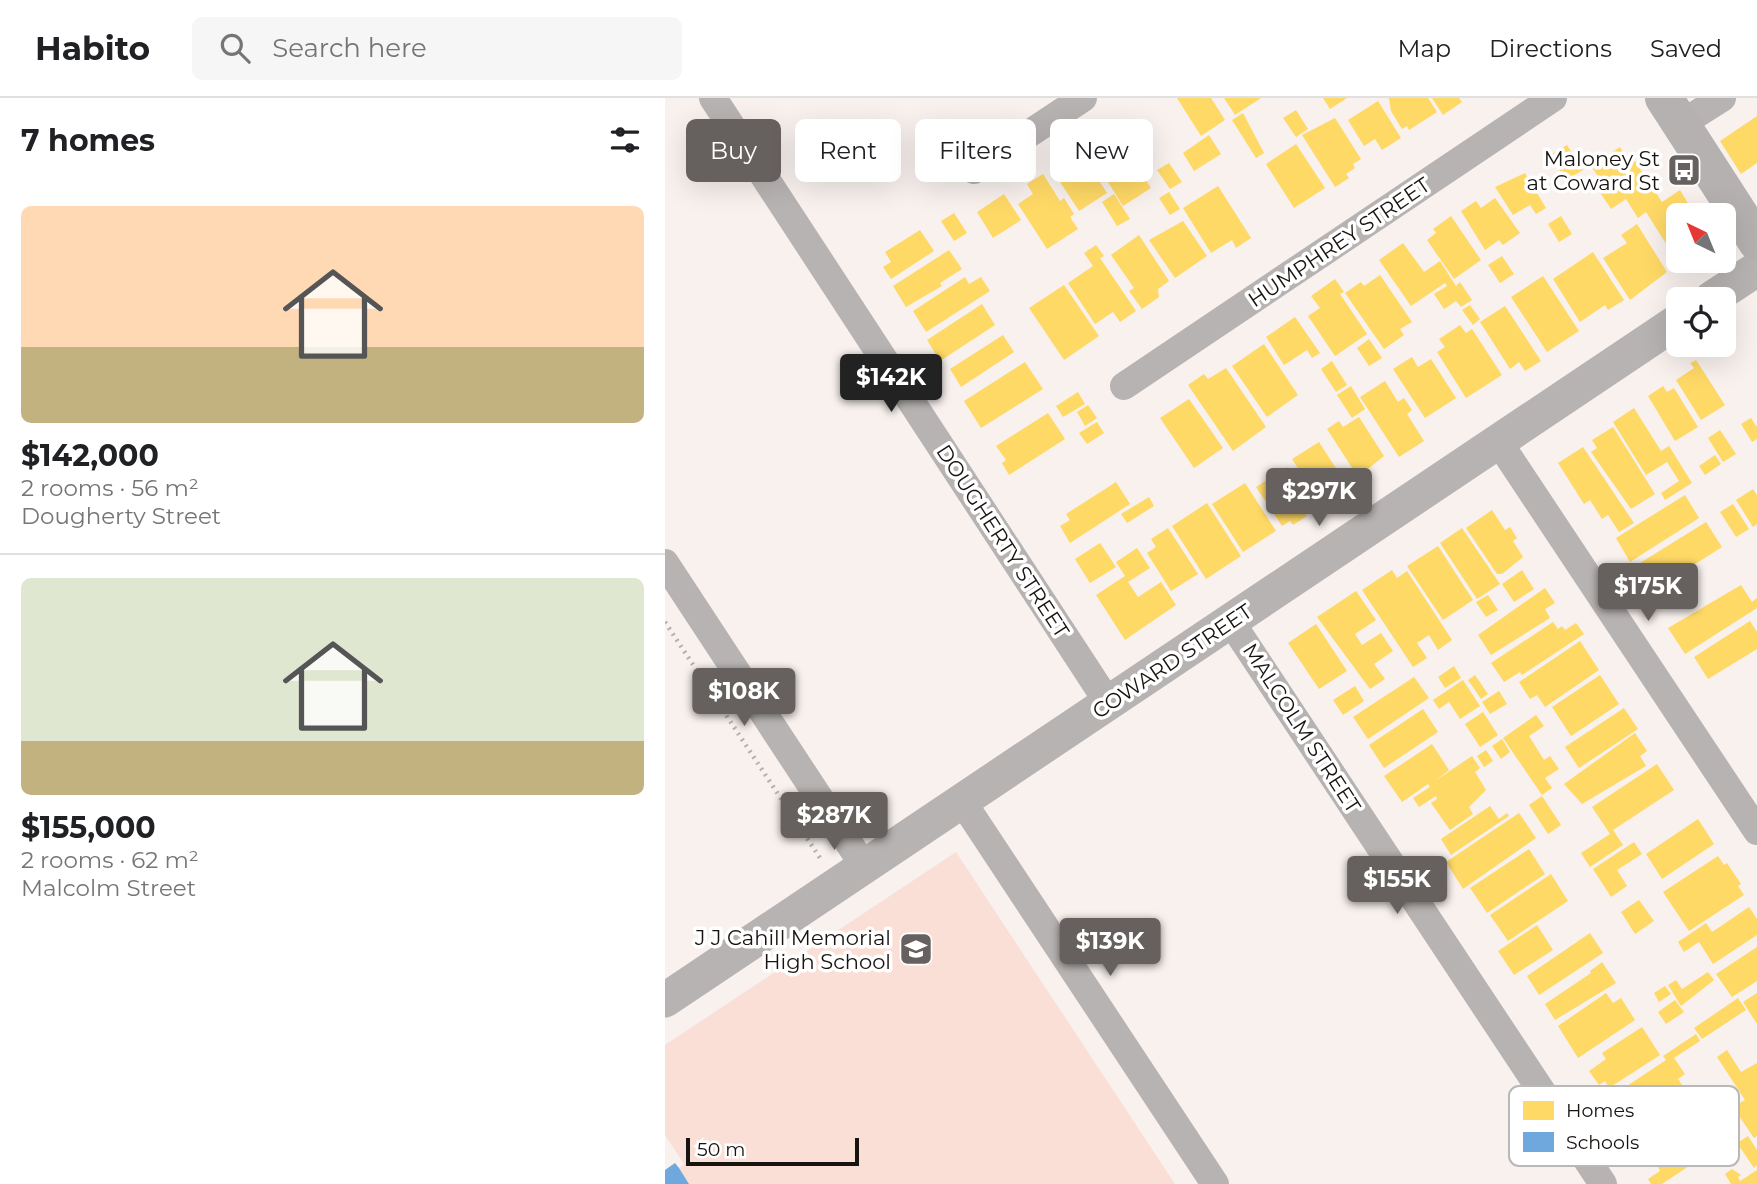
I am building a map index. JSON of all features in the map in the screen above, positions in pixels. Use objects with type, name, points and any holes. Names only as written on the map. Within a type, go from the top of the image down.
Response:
[{"type":"main road","points":[[1672,111],[1757,242]]},
{"type":"street","name":"DOUGHERTY STREET","points":[[713,98],[1109,704]]},
{"type":"street","points":[[1036,129],[1083,98]]},
{"type":"street","name":"HUMPHREY STREET","points":[[1124,386],[1553,98]]},
{"type":"street","points":[[1672,111],[1722,98]]},
{"type":"street","points":[[1729,287],[1757,269]]},
{"type":"street","name":"COWARD STREET","points":[[665,1000],[1666,329]]},
{"type":"street","points":[[1498,441],[1757,831]]},
{"type":"street","points":[[665,563],[864,866]]},
{"type":"street","name":"MALCOLM STREET","points":[[1231,622],[1538,1086]]},
{"type":"street","points":[[963,801],[1215,1184]]},
{"type":"street","name":"MALCOLM STREET","points":[[1591,1166],[1603,1184]]},
{"type":"path","points":[[665,622],[820,858]]},
{"type":"shaded area","name":"J J Cahill Memorial High School","points":[[956,852],[1175,1184],[689,1184],[679,1168],[684,1164],[665,1135],[665,1045]]},
{"type":"building: Homes","points":[[1177,98],[1211,98],[1225,120],[1201,136]]},
{"type":"building: Homes","points":[[1224,98],[1261,98],[1235,115]]},
{"type":"building: Homes","points":[[1323,98],[1347,98],[1330,109]]},
{"type":"building: Homes","points":[[1389,98],[1428,98],[1437,112],[1409,130],[1407,126],[1402,129],[1391,111]]},
{"type":"building: Homes","points":[[1432,98],[1459,98],[1462,102],[1443,115]]},
{"type":"building: Homes","points":[[1378,101],[1401,138],[1382,150],[1375,139],[1364,146],[1348,120]]},
{"type":"building: Homes","points":[[1296,110],[1308,129],[1296,137],[1283,118]]},
{"type":"building: Homes","points":[[1243,113],[1264,153],[1256,158],[1232,120]]},
{"type":"building: Homes","points":[[1757,116],[1757,163],[1741,174],[1720,141]]},
{"type":"building: Homes","points":[[1335,118],[1361,159],[1353,164],[1355,168],[1346,174],[1349,178],[1335,187],[1302,135]]},
{"type":"building: Homes","points":[[1209,135],[1221,154],[1194,171],[1183,153]]},
{"type":"building: Homes","points":[[1296,144],[1325,188],[1294,208],[1266,164]]},
{"type":"building: Homes","points":[[1567,145],[1583,170],[1566,180],[1550,155]]},
{"type":"building: Homes","points":[[1620,147],[1628,161],[1633,158],[1662,202],[1680,190],[1688,203],[1666,203],[1666,244],[1646,212],[1638,218],[1626,199],[1611,209],[1594,183],[1600,179],[1591,166]]},
{"type":"building: Homes","points":[[1169,163],[1182,182],[1170,189],[1157,170]]},
{"type":"building: Homes","points":[[1525,173],[1546,208],[1536,214],[1530,205],[1513,215],[1495,187]]},
{"type":"building: Homes","points":[[1043,174],[1060,201],[1064,198],[1074,214],[1070,217],[1078,229],[1047,249],[1018,204],[1033,194],[1027,184],[1036,182],[1036,178]]},
{"type":"building: Homes","points":[[1060,182],[1100,182],[1107,193],[1079,211]]},
{"type":"building: Homes","points":[[1108,182],[1147,182],[1151,188],[1123,206]]},
{"type":"building: Homes","points":[[1218,186],[1251,238],[1236,248],[1232,240],[1211,253],[1183,208]]},
{"type":"building: Homes","points":[[1169,192],[1180,209],[1170,215],[1159,198]]},
{"type":"building: Homes","points":[[1004,194],[1021,220],[993,238],[977,212]]},
{"type":"building: Homes","points":[[1114,194],[1130,219],[1117,226],[1102,202]]},
{"type":"building: Homes","points":[[1495,198],[1520,233],[1503,245],[1499,240],[1485,250],[1461,211],[1476,201],[1481,208]]},
{"type":"building: Homes","points":[[954,213],[967,233],[954,241],[941,221]]},
{"type":"building: Homes","points":[[1451,216],[1481,260],[1454,279],[1427,240],[1436,233],[1433,229]]},
{"type":"building: Homes","points":[[1561,216],[1572,234],[1559,242],[1548,224]]},
{"type":"building: Homes","points":[[1183,221],[1207,256],[1175,278],[1149,240]]},
{"type":"building: Homes","points":[[1637,224],[1666,270],[1630,300],[1603,258],[1627,243],[1621,235]]},
{"type":"building: Homes","points":[[920,230],[934,251],[891,279],[883,267],[891,262],[885,252]]},
{"type":"building: Homes","points":[[1139,235],[1169,281],[1158,289],[1159,297],[1142,309],[1129,291],[1134,288],[1111,255]]},
{"type":"building: Homes","points":[[1403,243],[1424,272],[1440,261],[1456,286],[1460,282],[1472,300],[1461,307],[1456,301],[1444,309],[1434,294],[1447,286],[1445,283],[1411,306],[1379,260]]},
{"type":"building: Homes","points":[[1096,245],[1104,256],[1100,258],[1136,311],[1120,322],[1113,312],[1095,324],[1068,283],[1093,266],[1084,253]]},
{"type":"building: Homes","points":[[949,250],[962,269],[940,283],[942,286],[906,307],[893,286]]},
{"type":"building: Homes","points":[[1593,252],[1624,300],[1608,310],[1605,305],[1580,322],[1553,279]]},
{"type":"building: Homes","points":[[1502,256],[1514,274],[1500,283],[1488,265]]},
{"type":"building: Homes","points":[[1380,275],[1412,322],[1400,329],[1404,335],[1384,349],[1345,293],[1361,282],[1364,286]]},
{"type":"building: Homes","points":[[1543,276],[1579,331],[1547,352],[1511,297]]},
{"type":"building: Homes","points":[[965,277],[969,284],[981,277],[990,291],[926,332],[913,311]]},
{"type":"building: Homes","points":[[1335,279],[1344,292],[1340,294],[1367,334],[1335,356],[1308,316],[1320,308],[1311,296]]},
{"type":"building: Homes","points":[[1064,285],[1099,336],[1064,360],[1029,308]]},
{"type":"building: Homes","points":[[982,304],[995,325],[940,361],[927,340]]},
{"type":"building: Homes","points":[[1470,305],[1480,319],[1473,325],[1462,310]]},
{"type":"building: Homes","points":[[1505,306],[1541,361],[1525,371],[1519,362],[1510,369],[1480,322]]},
{"type":"building: Homes","points":[[1295,317],[1320,353],[1312,358],[1307,350],[1284,365],[1266,337]]},
{"type":"building: Homes","points":[[1460,325],[1466,333],[1472,329],[1502,375],[1466,398],[1437,352],[1445,347],[1439,339]]},
{"type":"building: Homes","points":[[1003,335],[1014,352],[961,387],[950,369]]},
{"type":"building: Homes","points":[[1369,339],[1382,358],[1369,366],[1357,348]]},
{"type":"building: Homes","points":[[1264,344],[1298,395],[1267,417],[1232,366]]},
{"type":"building: Homes","points":[[1412,357],[1418,367],[1431,359],[1456,398],[1425,418],[1393,369]]},
{"type":"building: Homes","points":[[1696,360],[1725,405],[1701,420],[1676,380],[1694,368],[1690,363]]},
{"type":"building: Homes","points":[[1332,361],[1347,385],[1336,392],[1321,369]]},
{"type":"building: Homes","points":[[1025,362],[1043,389],[981,428],[964,401]]},
{"type":"building: Homes","points":[[1226,368],[1266,427],[1233,451],[1188,385],[1204,374],[1208,379]]},
{"type":"building: Homes","points":[[1385,381],[1398,402],[1404,398],[1412,410],[1407,414],[1424,441],[1399,457],[1360,397]]},
{"type":"building: Homes","points":[[1351,386],[1365,409],[1352,418],[1337,395]]},
{"type":"building: Homes","points":[[1663,386],[1667,392],[1674,388],[1698,427],[1675,441],[1648,396]]},
{"type":"building: Homes","points":[[1078,392],[1085,404],[1063,417],[1056,406]]},
{"type":"building: Homes","points":[[1189,399],[1223,448],[1194,468],[1160,418]]},
{"type":"building: Homes","points":[[1088,405],[1097,418],[1085,426],[1077,412]]},
{"type":"building: Homes","points":[[1634,408],[1661,451],[1669,446],[1692,483],[1665,500],[1661,493],[1679,481],[1667,462],[1646,475],[1613,422]]},
{"type":"building: Homes","points":[[1048,413],[1065,439],[1009,475],[1002,463],[1006,460],[996,446]]},
{"type":"building: Homes","points":[[1359,417],[1384,456],[1358,477],[1327,429],[1339,421],[1343,427]]},
{"type":"building: Homes","points":[[1751,418],[1757,427],[1757,439],[1752,442],[1741,424]]},
{"type":"building: Homes","points":[[1097,422],[1104,433],[1087,444],[1079,433]]},
{"type":"building: Homes","points":[[1613,427],[1655,494],[1631,509],[1591,452],[1597,448],[1592,440]]},
{"type":"building: Homes","points":[[1720,430],[1736,454],[1723,462],[1708,438]]},
{"type":"building: Homes","points":[[1319,442],[1348,487],[1334,496],[1330,490],[1317,498],[1292,459]]},
{"type":"building: Homes","points":[[1583,447],[1634,523],[1619,532],[1608,515],[1602,519],[1590,500],[1584,504],[1558,463]]},
{"type":"building: Homes","points":[[1715,455],[1721,464],[1705,475],[1699,466]]},
{"type":"building: Homes","points":[[1287,467],[1302,491],[1294,496],[1307,516],[1293,525],[1290,521],[1282,526],[1256,487]]},
{"type":"building: Homes","points":[[1116,482],[1130,504],[1070,543],[1060,526],[1070,520],[1066,514]]},
{"type":"building: Homes","points":[[1245,483],[1276,531],[1243,552],[1212,504]]},
{"type":"building: Homes","points":[[1753,489],[1757,495],[1757,524],[1753,527],[1736,500]]},
{"type":"building: Homes","points":[[1685,495],[1699,518],[1630,562],[1616,538]]},
{"type":"building: Homes","points":[[1149,497],[1154,506],[1127,523],[1121,514]]},
{"type":"building: Homes","points":[[1207,503],[1241,556],[1206,579],[1172,526]]},
{"type":"building: Homes","points":[[1733,504],[1749,529],[1736,537],[1720,512]]},
{"type":"building: Homes","points":[[1492,510],[1505,530],[1510,527],[1517,538],[1513,541],[1523,557],[1502,574],[1497,574],[1466,528]]},
{"type":"building: Homes","points":[[1706,522],[1722,547],[1670,580],[1672,583],[1651,597],[1632,568]]},
{"type":"building: Homes","points":[[1168,528],[1198,574],[1171,591],[1147,553],[1156,547],[1151,539]]},
{"type":"building: Homes","points":[[1462,528],[1500,584],[1477,599],[1440,543]]},
{"type":"building: Homes","points":[[1100,543],[1116,567],[1090,583],[1075,559]]},
{"type":"building: Homes","points":[[1438,546],[1473,600],[1443,620],[1407,566]]},
{"type":"building: Homes","points":[[1137,548],[1150,568],[1128,582],[1138,597],[1161,582],[1176,605],[1125,640],[1096,595],[1125,576],[1116,562]]},
{"type":"building: Homes","points":[[1392,570],[1397,578],[1407,571],[1452,640],[1438,650],[1429,635],[1417,643],[1427,658],[1413,667],[1362,590]]},
{"type":"building: Homes","points":[[1522,570],[1534,589],[1514,602],[1502,584]]},
{"type":"building: Homes","points":[[1741,585],[1752,602],[1757,598],[1757,608],[1685,654],[1668,628]]},
{"type":"building: Homes","points":[[1545,588],[1555,603],[1545,609],[1550,618],[1491,655],[1478,635]]},
{"type":"building: Homes","points":[[1356,591],[1376,620],[1355,634],[1362,645],[1381,633],[1393,651],[1374,664],[1385,679],[1370,689],[1317,617]]},
{"type":"building: Homes","points":[[1488,595],[1498,610],[1486,617],[1476,602]]},
{"type":"building: Homes","points":[[1750,621],[1757,632],[1757,649],[1708,679],[1694,657]]},
{"type":"building: Homes","points":[[1553,622],[1558,629],[1562,626],[1565,630],[1576,623],[1584,634],[1522,675],[1520,672],[1504,682],[1491,663]]},
{"type":"building: Homes","points":[[1316,624],[1347,671],[1319,689],[1288,643]]},
{"type":"building: Homes","points":[[1580,641],[1599,670],[1545,707],[1537,695],[1530,699],[1519,682]]},
{"type":"building: Homes","points":[[1454,666],[1461,678],[1445,688],[1438,677]]},
{"type":"building: Homes","points":[[1475,675],[1488,694],[1481,699],[1468,680]]},
{"type":"building: Homes","points":[[1600,675],[1619,704],[1571,736],[1552,707]]},
{"type":"building: Homes","points":[[1414,677],[1429,698],[1368,739],[1353,717]]},
{"type":"building: Homes","points":[[1463,680],[1480,706],[1460,719],[1449,702],[1439,709],[1433,700]]},
{"type":"building: Homes","points":[[1355,686],[1364,701],[1343,715],[1333,700]]},
{"type":"building: Homes","points":[[1499,691],[1507,704],[1490,714],[1482,702]]},
{"type":"building: Homes","points":[[1624,708],[1638,729],[1579,768],[1565,747]]},
{"type":"building: Homes","points":[[1423,709],[1438,732],[1384,768],[1369,745]]},
{"type":"building: Homes","points":[[1483,712],[1498,735],[1480,747],[1465,724]]},
{"type":"building: Homes","points":[[1536,715],[1544,726],[1529,736],[1544,760],[1550,756],[1559,769],[1545,778],[1552,788],[1542,795],[1503,738]]},
{"type":"building: Homes","points":[[1635,733],[1647,751],[1640,756],[1646,766],[1582,804],[1564,784]]},
{"type":"building: Homes","points":[[1502,739],[1510,752],[1501,759],[1492,746]]},
{"type":"building: Homes","points":[[1432,744],[1449,770],[1435,781],[1472,756],[1480,768],[1475,772],[1486,790],[1469,807],[1473,814],[1450,830],[1431,803],[1437,799],[1436,796],[1419,807],[1413,798],[1430,787],[1428,784],[1402,802],[1384,776]]},
{"type":"building: Homes","points":[[1486,750],[1493,761],[1484,767],[1477,756]]},
{"type":"building: Homes","points":[[1657,764],[1674,790],[1613,830],[1623,845],[1590,867],[1581,853],[1610,834],[1592,807]]},
{"type":"building: Homes","points":[[1542,796],[1561,825],[1548,834],[1529,805]]},
{"type":"building: Homes","points":[[1490,806],[1499,819],[1507,813],[1509,816],[1451,855],[1441,839]]},
{"type":"building: Homes","points":[[1519,813],[1536,838],[1463,889],[1446,862]]},
{"type":"building: Homes","points":[[1698,819],[1714,844],[1662,879],[1646,854]]},
{"type":"building: Homes","points":[[1634,842],[1642,854],[1617,870],[1627,886],[1611,897],[1593,869]]},
{"type":"building: Homes","points":[[1529,849],[1545,874],[1487,913],[1470,888]]},
{"type":"building: Homes","points":[[1718,856],[1724,865],[1727,863],[1741,884],[1738,886],[1744,895],[1689,931],[1663,892]]},
{"type":"building: Homes","points":[[1551,874],[1568,901],[1508,941],[1490,915]]},
{"type":"building: Homes","points":[[1639,900],[1654,921],[1635,934],[1621,912]]},
{"type":"building: Homes","points":[[1749,907],[1757,919],[1757,935],[1713,964],[1699,942],[1684,952],[1678,942],[1706,923],[1712,932]]},
{"type":"building: Homes","points":[[1537,925],[1553,950],[1514,975],[1498,951]]},
{"type":"building: Homes","points":[[1590,933],[1603,953],[1539,995],[1527,976]]},
{"type":"building: Homes","points":[[1757,947],[1757,981],[1732,997],[1716,974]]},
{"type":"building: Homes","points":[[1602,962],[1616,983],[1555,1020],[1545,1004],[1591,973],[1590,971]]},
{"type":"building: Homes","points":[[1708,972],[1714,980],[1681,1006],[1668,985],[1676,980],[1682,989]]},
{"type":"building: Homes","points":[[1665,986],[1671,994],[1659,1002],[1654,993]]},
{"type":"building: Homes","points":[[1606,993],[1613,1003],[1621,998],[1635,1020],[1578,1058],[1558,1026]]},
{"type":"building: Homes","points":[[1757,993],[1757,1024],[1743,1002]]},
{"type":"building: Homes","points":[[1738,998],[1746,1010],[1702,1039],[1694,1028]]},
{"type":"building: Homes","points":[[1675,1000],[1684,1012],[1666,1024],[1658,1012]]},
{"type":"building: Homes","points":[[1642,1027],[1660,1055],[1612,1086],[1608,1086],[1605,1081],[1599,1085],[1589,1071],[1606,1059],[1602,1053]]},
{"type":"building: Homes","points":[[1696,1034],[1700,1041],[1674,1058],[1685,1074],[1678,1079],[1683,1086],[1627,1086],[1666,1060],[1663,1056]]},
{"type":"building: Homes","points":[[1727,1050],[1741,1072],[1757,1063],[1757,1136],[1754,1138],[1739,1116],[1739,1104],[1745,1100],[1739,1086],[1736,1086],[1717,1057]]},
{"type":"building: Homes","points":[[1748,1136],[1757,1150],[1757,1165],[1754,1168],[1739,1146],[1739,1142]]},
{"type":"building: Homes","points":[[1658,1166],[1689,1166],[1662,1184],[1651,1184],[1648,1179],[1660,1171]]},
{"type":"building: Homes","points":[[1732,1169],[1741,1175],[1738,1177],[1740,1181],[1757,1170],[1757,1184],[1731,1184],[1725,1174]]},
{"type":"building: Schools","points":[[675,1163],[689,1184],[665,1184],[665,1170]]},
{"type":"place","name":"Maloney St at Coward St","points":[[1684,170]]},
{"type":"place","name":"J J Cahill Memorial High School","points":[[916,949]]}]
